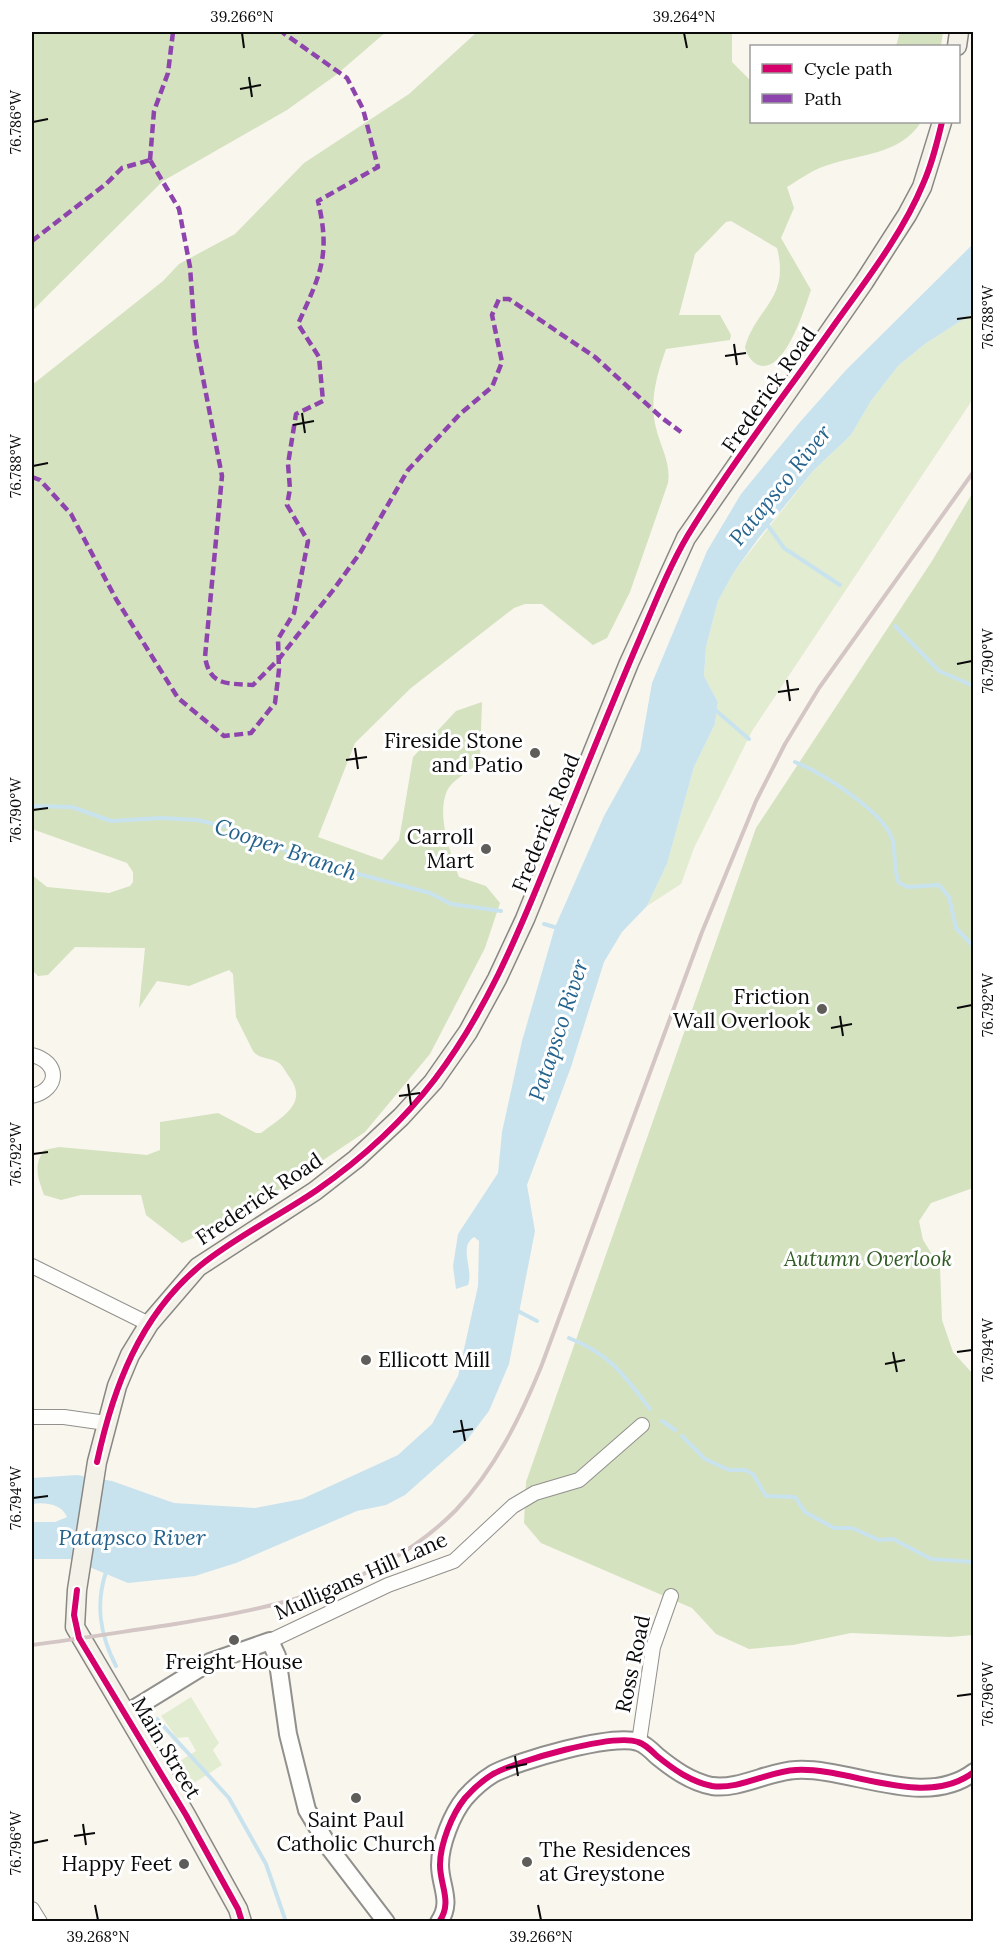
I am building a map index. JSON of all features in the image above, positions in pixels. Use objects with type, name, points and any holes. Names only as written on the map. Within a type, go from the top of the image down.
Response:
[{"type":"main road","name":"Frederick Road","points":[[77,1590],[105,1423],[130,1355],[149,1324],[198,1267],[315,1191],[356,1159],[433,1082],[468,1032],[497,979],[525,919],[629,663],[686,538],[908,215],[922,187],[942,123]]},
{"type":"main road","name":"Main Street","points":[[77,1590],[75,1627],[86,1650],[127,1713],[186,1815],[238,1909],[242,1922]]},
{"type":"street","points":[[32,1055],[52,1068],[53,1078],[51,1086],[44,1092],[32,1096]]},
{"type":"street","points":[[32,1266],[149,1324]]},
{"type":"street","points":[[32,1417],[64,1417],[105,1423]]},
{"type":"street","name":"Mulligans Hill Lane","points":[[270,1641],[388,1586],[454,1561],[513,1506],[535,1493],[579,1480],[642,1425]]},
{"type":"street","name":"Ross Road","points":[[639,1742],[653,1647],[671,1596]]},
{"type":"street","points":[[127,1713],[210,1662],[270,1641],[277,1656],[288,1734],[307,1810],[350,1876],[386,1922]]},
{"type":"street","points":[[439,1922],[446,1908],[440,1867],[442,1848],[458,1810],[478,1785],[511,1767],[555,1753],[608,1741],[639,1742],[697,1782],[715,1786],[789,1770],[810,1769],[863,1780],[923,1787],[958,1781],[974,1772]]},
{"type":"street","points":[[32,1909],[40,1922]]},
{"type":"green space","points":[[32,32],[386,32],[336,75],[287,110],[163,181],[32,311]]},
{"type":"green space","points":[[477,32],[732,32],[732,62],[750,80],[750,123],[920,123],[912,133],[891,147],[820,168],[787,187],[794,208],[781,238],[811,290],[799,324],[777,360],[768,365],[758,365],[753,362],[745,347],[750,333],[776,291],[780,265],[777,248],[731,221],[726,222],[695,254],[679,315],[720,315],[731,335],[730,340],[666,349],[657,378],[653,408],[656,428],[667,462],[668,483],[630,592],[607,638],[593,645],[542,604],[525,604],[514,608],[411,688],[355,743],[318,837],[382,860],[399,840],[413,757],[456,711],[482,702],[478,764],[449,787],[443,811],[446,834],[459,877],[486,886],[500,903],[485,948],[430,1054],[365,1132],[237,1218],[182,1243],[146,1215],[141,1195],[81,1195],[61,1200],[44,1195],[38,1178],[38,1167],[44,1150],[59,1147],[147,1155],[160,1150],[160,1122],[218,1113],[256,1133],[261,1133],[290,1110],[296,1095],[295,1087],[279,1063],[258,1056],[253,1051],[236,1017],[233,974],[229,970],[189,986],[157,981],[139,1008],[145,948],[75,947],[48,975],[38,976],[32,970],[32,875],[47,887],[109,893],[130,886],[133,882],[133,872],[127,863],[32,829],[32,385],[163,281],[179,264],[235,234],[304,163],[409,94]]},
{"type":"green space","points":[[900,32],[943,32],[941,45],[896,45]]},
{"type":"green space","points":[[973,313],[973,399],[752,731],[694,848],[681,884],[647,906],[667,864],[694,767],[715,724],[718,702],[704,676],[706,647],[718,601],[734,572],[813,471],[851,435],[871,401],[898,366],[925,344]]},
{"type":"green space","name":"Autumn Overlook","points":[[973,492],[973,1188],[931,1203],[919,1221],[923,1240],[940,1267],[942,1320],[953,1352],[973,1374],[973,1635],[950,1637],[851,1633],[793,1645],[749,1649],[716,1634],[692,1608],[541,1543],[524,1523],[526,1482],[756,828],[932,561]]},
{"type":"green space","points":[[191,1697],[219,1743],[213,1750],[222,1765],[186,1788],[173,1765],[196,1751],[188,1737],[177,1738],[161,1716]]},
{"type":"water","name":"Patapsco River","points":[[973,244],[973,313],[925,344],[898,366],[871,401],[851,435],[813,471],[758,539],[734,572],[718,601],[706,647],[704,676],[718,702],[715,724],[694,767],[667,864],[647,906],[622,932],[604,962],[571,1067],[527,1185],[535,1231],[509,1364],[489,1411],[467,1440],[405,1495],[386,1505],[357,1511],[236,1563],[195,1576],[128,1583],[70,1559],[32,1559],[32,1522],[55,1522],[67,1517],[61,1509],[52,1505],[32,1504],[32,1478],[77,1475],[112,1481],[174,1503],[255,1508],[302,1499],[398,1455],[432,1424],[458,1376],[478,1286],[479,1241],[474,1237],[467,1246],[468,1285],[456,1289],[453,1266],[458,1234],[498,1173],[502,1132],[522,1041],[555,927],[604,816],[640,751],[652,683],[707,551],[741,494],[800,422],[846,370]]},
{"type":"waterway","points":[[766,523],[784,548],[840,585]]},
{"type":"waterway","points":[[895,626],[939,671],[974,686]]},
{"type":"waterway","points":[[713,708],[749,739]]},
{"type":"waterway","points":[[795,762],[836,784],[879,819],[893,842],[899,883],[908,887],[939,885],[949,897],[956,928],[974,947]]},
{"type":"waterway","name":"Cooper Branch","points":[[32,806],[72,807],[111,821],[161,818],[197,820],[237,829],[309,861],[430,893],[451,904],[501,911]]},
{"type":"waterway","name":"Cooper Branch","points":[[544,924],[558,928]]},
{"type":"waterway","points":[[516,1310],[537,1321]]},
{"type":"waterway","points":[[569,1338],[606,1359],[624,1376],[650,1409]]},
{"type":"waterway","points":[[662,1421],[675,1430]]},
{"type":"waterway","points":[[682,1436],[705,1459],[729,1470],[745,1470],[753,1474],[766,1496],[795,1497],[805,1512],[834,1528],[852,1528],[879,1540],[893,1539],[931,1559],[974,1562]]},
{"type":"waterway","points":[[106,1572],[101,1596],[101,1620],[106,1643],[116,1666]]},
{"type":"waterway","points":[[157,1719],[229,1798],[266,1864],[286,1922]]},
{"type":"railway","points":[[32,1645],[175,1624],[251,1610],[325,1590],[394,1558],[426,1536],[456,1510],[483,1478],[505,1442],[541,1367],[702,932],[756,801],[785,744],[819,688],[974,471]]},
{"type":"marked path","points":[[150,160],[154,111],[168,73],[173,32]]},
{"type":"marked path","points":[[32,477],[40,480],[71,514],[116,599],[178,698],[224,736],[251,733],[275,703],[279,670],[278,639],[294,613],[308,541],[287,505],[290,489],[288,464],[296,414],[323,401],[319,357],[298,324],[321,265],[323,237],[318,201],[378,167],[363,109],[347,78],[282,32]]},
{"type":"marked path","points":[[150,160],[179,209],[190,267],[195,337],[222,476],[205,657],[207,667],[216,679],[228,683],[253,685],[278,660],[360,553],[408,470],[460,414],[492,387],[502,362],[492,315],[499,299],[509,299],[595,357],[662,418],[681,432]]},
{"type":"marked path","points":[[32,241],[106,184],[122,168],[150,160]]},
{"type":"cycle path","points":[[97,1462],[111,1407],[121,1380],[132,1354],[161,1306],[201,1265],[244,1235],[317,1190],[365,1153],[423,1095],[453,1054],[484,1002],[523,920],[662,585],[681,547],[740,456],[893,240],[926,176],[942,123]]},
{"type":"cycle path","points":[[77,1590],[74,1615],[79,1638],[186,1815],[238,1909],[242,1922]]},
{"type":"cycle path","points":[[439,1922],[445,1908],[440,1865],[442,1848],[460,1805],[475,1788],[493,1774],[543,1756],[608,1741],[638,1742],[669,1766],[690,1778],[704,1784],[722,1787],[796,1770],[840,1774],[910,1787],[933,1787],[954,1783],[974,1772]]},
{"type":"place","name":"Fireside Stone and Patio","points":[[535,753]]},
{"type":"place","name":"Carroll Mart","points":[[486,849]]},
{"type":"place","name":"Friction Wall Overlook","points":[[822,1009]]},
{"type":"place","name":"Ellicott Mill","points":[[366,1360]]},
{"type":"place","name":"Freight House","points":[[234,1640]]},
{"type":"place","name":"Saint Paul Catholic Church","points":[[356,1798]]},
{"type":"place","name":"The Residences at Greystone","points":[[527,1862]]},
{"type":"place","name":"Happy Feet","points":[[184,1864]]}]
